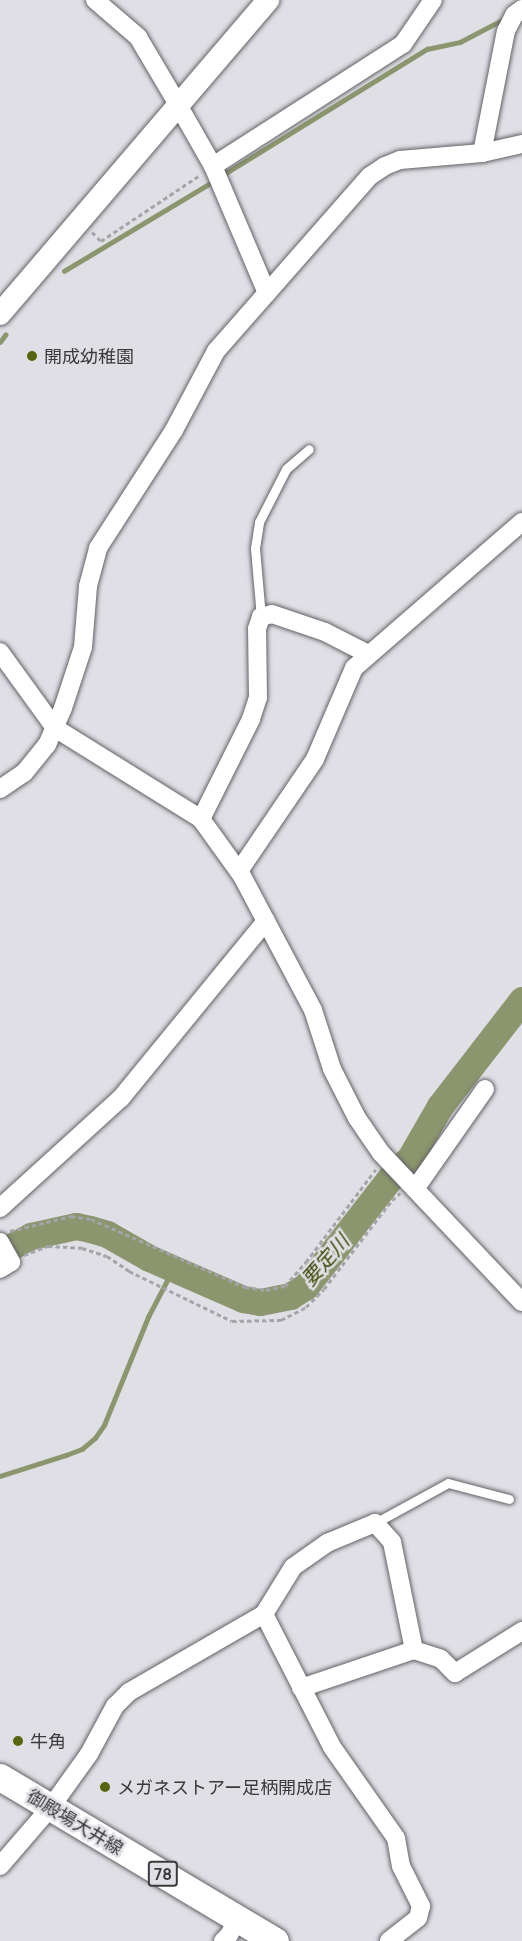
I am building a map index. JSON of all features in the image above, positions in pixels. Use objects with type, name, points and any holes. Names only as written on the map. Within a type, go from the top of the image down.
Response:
[{"type":"main road","name":"御殿場大井線","points":[[0,1777],[274,1941]]},
{"type":"street","points":[[95,0],[138,37],[213,166],[267,293]]},
{"type":"street","points":[[213,166],[403,44],[434,0]]},
{"type":"street","points":[[0,314],[265,1]]},
{"type":"street","points":[[482,153],[506,31],[514,15],[522,9]]},
{"type":"street","points":[[0,789],[13,782],[36,761],[55,728],[83,647],[88,586],[98,548],[174,430],[216,351],[370,176],[400,160],[482,153],[522,144]]},
{"type":"street","points":[[239,871],[315,759],[354,668],[522,522]]},
{"type":"street","points":[[201,819],[251,719],[258,698],[257,629],[261,617],[272,614],[325,632],[368,654]]},
{"type":"street","points":[[0,652],[55,728],[201,819],[239,871],[313,1010],[332,1069],[357,1118],[381,1153],[522,1302]]},
{"type":"street","points":[[0,1208],[121,1098],[266,921]]},
{"type":"street","points":[[410,1184],[485,1089]]},
{"type":"street","points":[[0,1866],[51,1808],[89,1754],[115,1706],[129,1692],[264,1614],[294,1567],[308,1554],[327,1543],[375,1523],[392,1542],[414,1650]]},
{"type":"street","points":[[264,1614],[332,1747],[396,1838],[401,1866],[421,1906],[418,1918],[388,1941]]},
{"type":"street","points":[[302,1688],[414,1650],[441,1659],[455,1673],[522,1632]]},
{"type":"street","points":[[222,1941],[238,1919]]},
{"type":"lane","points":[[261,617],[255,548],[259,522],[286,469],[309,449]]},
{"type":"lane","points":[[375,1523],[448,1484],[509,1499]]},
{"type":"path","points":[[88,227],[101,241],[213,166]]},
{"type":"path","points":[[0,1235],[70,1216],[91,1219],[245,1287],[266,1290],[285,1286],[378,1167],[381,1153]]},
{"type":"path","points":[[5,1258],[48,1246],[82,1248],[107,1256],[153,1283],[232,1321],[281,1320],[306,1307],[324,1289],[392,1200],[410,1184]]},
{"type":"waterway","points":[[221,176],[427,49],[460,42],[506,18]]},
{"type":"waterway","points":[[64,271],[214,181]]},
{"type":"waterway","points":[[0,342],[5,335]]},
{"type":"waterway","name":"要定川","points":[[0,1253],[31,1236],[76,1226],[107,1234],[149,1258],[243,1299],[260,1302],[290,1296],[306,1286],[391,1177],[410,1158],[440,1106],[522,1000]]},
{"type":"waterway","points":[[0,1476],[82,1449],[95,1438],[104,1425],[148,1317],[173,1269]]},
{"type":"place","name":"開成幼稚園","points":[[32,356]]},
{"type":"place","name":"牛角","points":[[18,1741]]},
{"type":"place","name":"メガネストアー足柄開成店","points":[[105,1787]]}]
